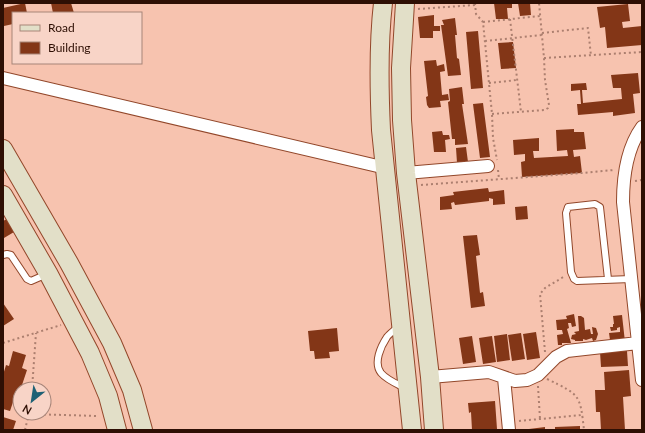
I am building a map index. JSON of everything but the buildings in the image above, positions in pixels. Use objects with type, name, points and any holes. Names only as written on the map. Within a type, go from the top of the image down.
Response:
[{"type":"street","points":[[412,430],[379,92],[379,53],[383,6],[405,6],[401,68],[402,120],[407,179],[430,377],[434,430]]},
{"type":"street","points":[[3,78],[386,168]]},
{"type":"street","points":[[642,127],[633,144],[623,182],[623,202],[642,380]]},
{"type":"street","points":[[3,149],[69,264],[112,343],[132,390],[143,430]]},
{"type":"street","points":[[407,179],[488,166]]},
{"type":"street","points":[[4,200],[48,273],[90,353],[108,396],[115,423]]},
{"type":"street","points":[[430,377],[489,372],[515,381],[527,380],[538,375],[546,365],[566,351],[638,343]]},
{"type":"street","points":[[504,378],[508,426]]},
{"type":"lane","points":[[608,280],[602,210],[595,204],[571,206],[567,210],[571,272],[574,279],[577,281],[608,280],[631,278]]},
{"type":"lane","points":[[3,255],[12,255],[27,279],[31,281],[48,273]]},
{"type":"lane","points":[[401,324],[388,336],[383,345],[378,357],[378,367],[380,372],[387,378],[408,390]]},
{"type":"path","points":[[492,114],[545,110],[548,108],[549,105],[544,75],[539,3]]},
{"type":"path","points":[[405,6],[475,4],[476,14],[483,22],[490,83],[493,138],[499,179]]},
{"type":"path","points":[[483,22],[540,16]]},
{"type":"path","points":[[510,20],[521,112]]},
{"type":"path","points":[[485,41],[588,28],[591,56]]},
{"type":"path","points":[[544,58],[642,52]]},
{"type":"path","points":[[490,83],[517,80]]},
{"type":"path","points":[[407,179],[499,179],[626,168]]},
{"type":"path","points":[[546,365],[540,294],[545,288],[571,272]]},
{"type":"path","points":[[3,343],[73,321]]},
{"type":"path","points":[[33,381],[36,333]]},
{"type":"path","points":[[540,419],[538,375],[571,391],[577,398],[581,406],[584,430]]},
{"type":"path","points":[[508,426],[540,419],[582,415]]},
{"type":"path","points":[[52,416],[115,423]]}]
